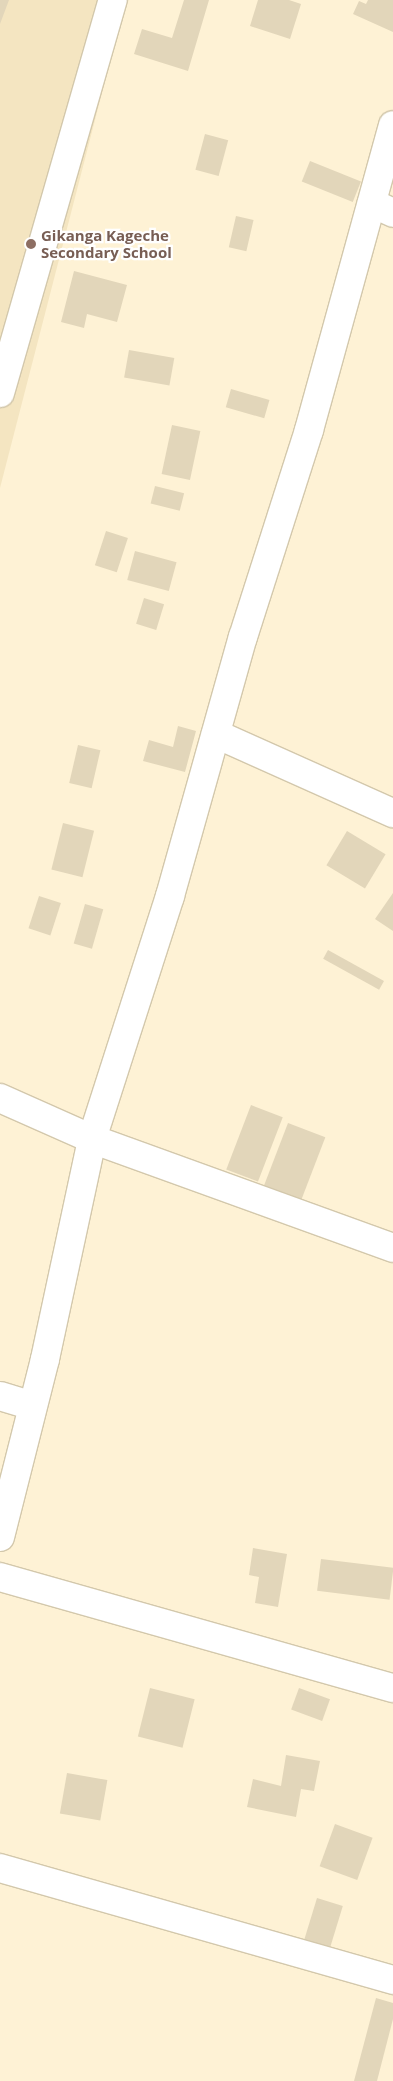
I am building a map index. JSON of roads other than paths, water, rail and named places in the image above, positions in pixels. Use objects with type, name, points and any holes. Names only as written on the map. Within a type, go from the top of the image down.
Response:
[{"type":"street","points":[[0,393],[113,0]]},
{"type":"street","points":[[0,1536],[33,1406],[92,1138],[170,896],[216,734],[309,430],[383,208],[393,126]]},
{"type":"street","points":[[216,734],[393,814]]},
{"type":"street","points":[[0,1098],[92,1138],[393,1248]]},
{"type":"street","points":[[0,1396],[33,1406]]},
{"type":"street","points":[[0,1577],[393,1688]]},
{"type":"street","points":[[0,1868],[393,1980]]},
{"type":"place","name":"Gikanga Kageche Secondary School","points":[[31,244]]}]
